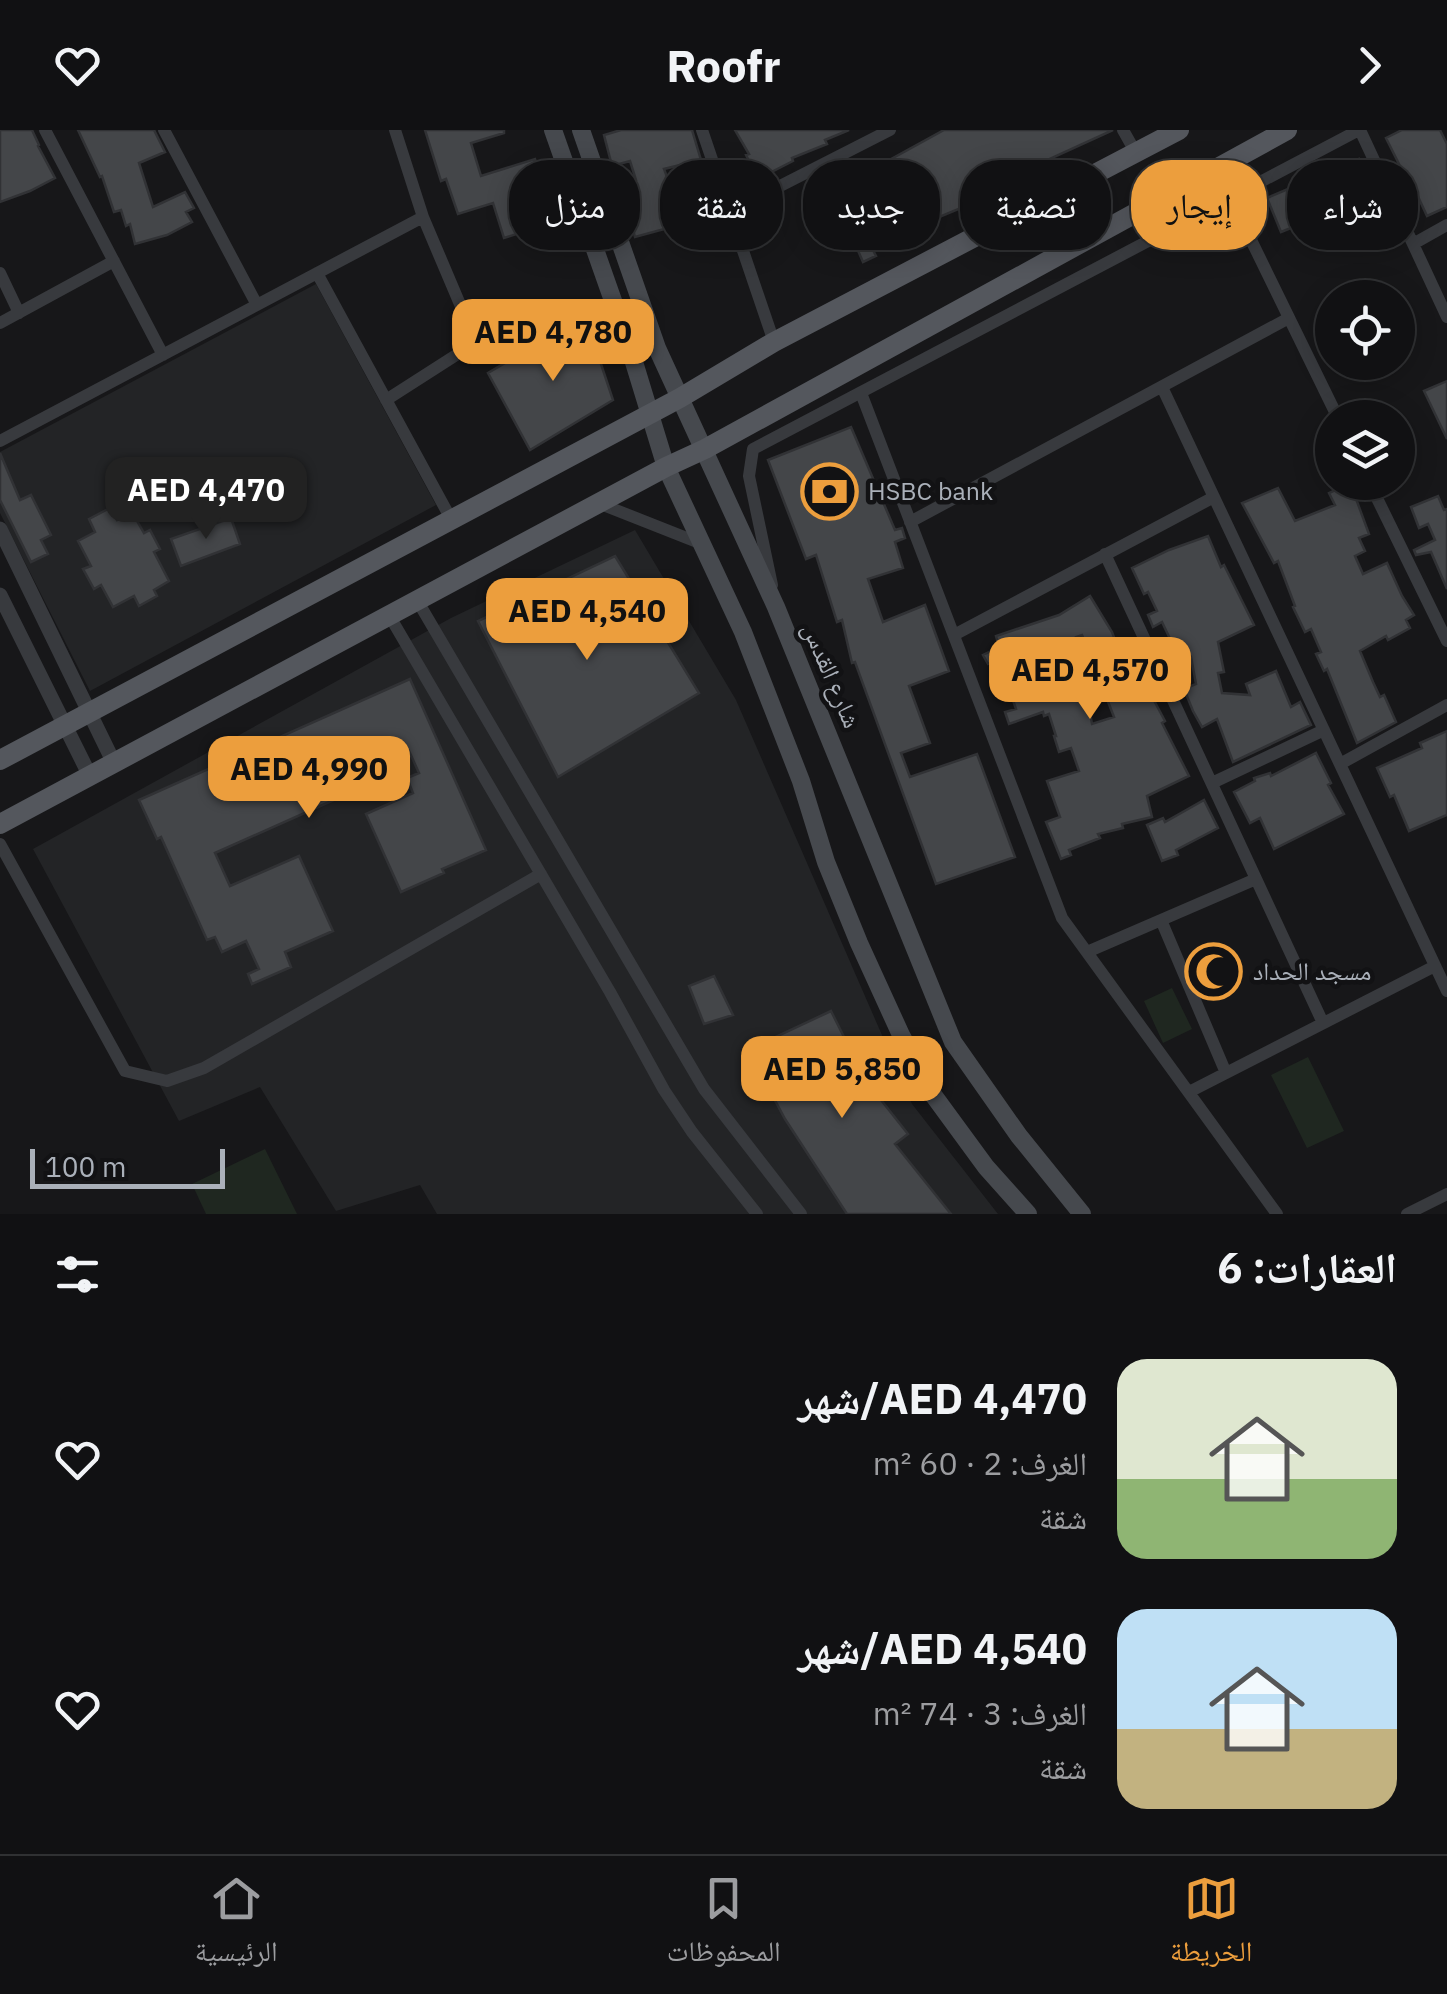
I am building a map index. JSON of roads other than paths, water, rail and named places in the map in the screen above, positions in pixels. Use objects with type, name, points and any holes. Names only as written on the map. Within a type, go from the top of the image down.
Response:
[{"type":"main road","points":[[553,130],[666,466],[743,632],[801,781],[826,862],[901,1035],[934,1096],[986,1168],[1028,1214]]},
{"type":"main road","name":"شارع القدس","points":[[580,130],[657,348],[776,607],[952,1042],[1019,1136],[1082,1214]]},
{"type":"main road","points":[[0,760],[680,398],[774,342],[1136,153],[1152,136],[1179,130]]},
{"type":"main road","points":[[0,824],[666,466],[705,449],[1287,130]]},
{"type":"street","points":[[46,130],[164,354]]},
{"type":"street","points":[[395,130],[423,217],[476,342]]},
{"type":"street","points":[[702,130],[712,160]]},
{"type":"street","points":[[783,184],[890,130]]},
{"type":"street","points":[[1123,130],[1136,153]]},
{"type":"street","points":[[1267,180],[1360,130],[1374,160]]},
{"type":"street","points":[[169,131],[257,305]]},
{"type":"street","points":[[0,441],[423,217]]},
{"type":"street","points":[[1418,241],[1447,225]]},
{"type":"street","points":[[742,250],[774,342]]},
{"type":"street","points":[[776,607],[749,476],[753,449],[1134,250]]},
{"type":"street","points":[[1256,250],[1329,400]]},
{"type":"street","points":[[1416,250],[1447,317]]},
{"type":"street","points":[[0,323],[114,262]]},
{"type":"street","points":[[317,273],[451,519]]},
{"type":"street","points":[[0,274],[19,313]]},
{"type":"street","points":[[910,522],[1289,318]]},
{"type":"street","points":[[386,400],[503,325]]},
{"type":"street","points":[[1162,387],[1447,991]]},
{"type":"street","points":[[861,393],[1062,918],[1277,1214]]},
{"type":"street","points":[[954,635],[1214,497]]},
{"type":"street","points":[[1379,500],[1447,641]]},
{"type":"street","points":[[598,503],[702,544]]},
{"type":"street","points":[[0,529],[114,763]]},
{"type":"street","points":[[1105,554],[1323,1022]]},
{"type":"street","points":[[0,595],[90,776]]},
{"type":"street","points":[[417,600],[704,1089],[800,1214]]},
{"type":"street","points":[[389,616],[664,1090],[757,1214]]},
{"type":"street","points":[[1340,764],[1447,705]]},
{"type":"street","points":[[1212,783],[1324,730]]},
{"type":"street","points":[[0,844],[125,1071],[167,1081],[204,1068],[541,874]]},
{"type":"street","points":[[1087,952],[1256,880]]},
{"type":"street","points":[[1162,920],[1226,1073]]},
{"type":"street","points":[[1189,1092],[1435,966]]},
{"type":"street","points":[[1406,1214],[1447,1194]]},
{"type":"place","name":"HSBC bank","points":[[829,491]]},
{"type":"place","name":"مسجد الحداد","points":[[1214,971]]}]
